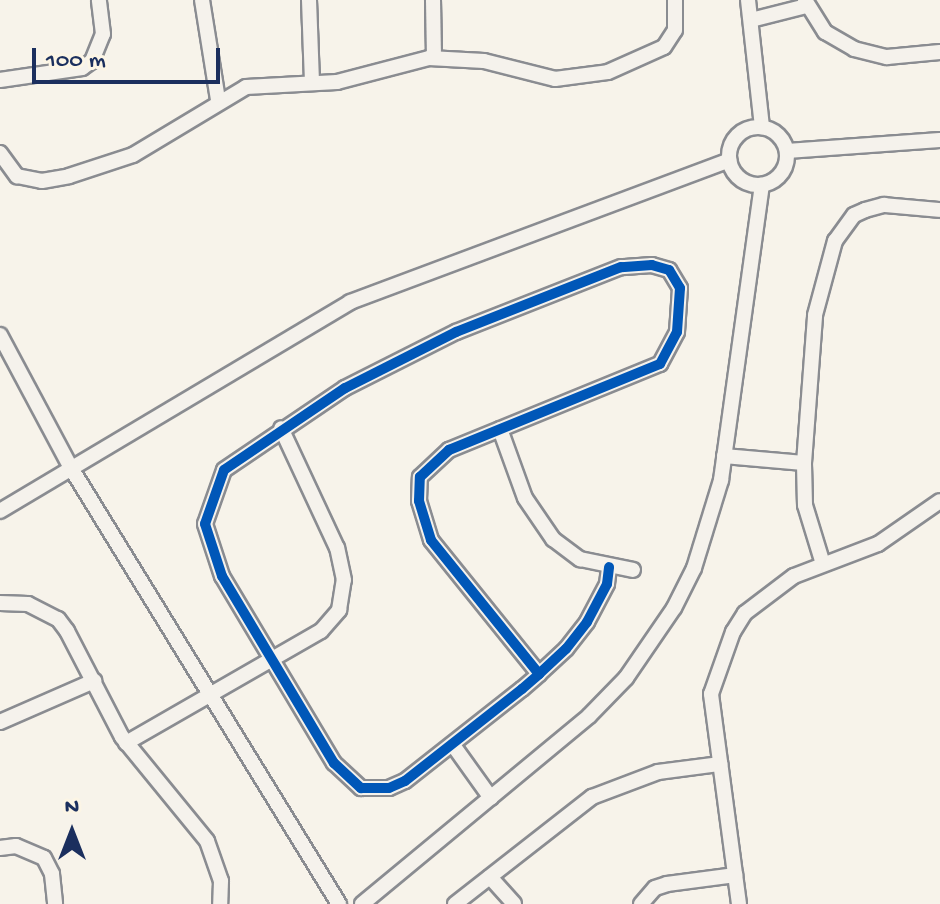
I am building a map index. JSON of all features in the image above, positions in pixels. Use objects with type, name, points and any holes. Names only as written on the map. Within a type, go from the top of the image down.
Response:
[{"type":"street","points":[[0,80],[82,68],[92,61],[103,34],[99,0]]},
{"type":"street","points":[[202,0],[218,100]]},
{"type":"street","points":[[309,0],[312,83]]},
{"type":"street","points":[[433,0],[434,58]]},
{"type":"street","points":[[0,153],[17,176],[42,181],[69,176],[133,155],[218,100],[268,83],[312,83],[434,58],[484,61],[555,79],[608,72],[664,47],[675,30],[675,0]]},
{"type":"street","points":[[748,0],[762,127]]},
{"type":"street","points":[[751,20],[806,3],[825,32],[854,49],[887,57],[940,52]]},
{"type":"street","points":[[762,127],[778,135],[787,151],[784,170],[762,185],[743,182],[729,160],[735,138],[762,127]]},
{"type":"street","points":[[787,151],[940,140]]},
{"type":"street","points":[[0,511],[350,302],[729,160]]},
{"type":"street","points":[[362,904],[589,716],[656,639],[694,568],[724,456],[762,185]]},
{"type":"street","points":[[823,564],[805,505],[804,463],[815,315],[835,241],[854,215],[865,210],[884,205],[940,210]]},
{"type":"street","points":[[539,674],[453,573],[431,540],[419,501],[420,477],[435,458],[660,364],[677,332],[680,288],[669,270],[652,265],[621,267],[537,298],[419,349],[281,428],[224,470],[205,524],[233,597],[275,656],[351,783],[389,788],[453,745],[539,674],[587,622],[607,584],[609,567]]},
{"type":"street","points":[[0,335],[71,468],[339,904]]},
{"type":"street","points":[[126,743],[211,696],[331,621],[344,597],[344,580],[337,548],[281,428]]},
{"type":"street","points":[[500,429],[525,498],[553,539],[568,553],[609,567],[633,570]]},
{"type":"street","points":[[724,456],[804,463]]},
{"type":"street","points":[[739,904],[711,694],[733,632],[766,595],[823,564],[878,544],[940,501]]},
{"type":"street","points":[[0,603],[28,604],[58,619],[126,743],[207,841],[221,881],[220,904]]},
{"type":"street","points":[[0,722],[94,681]]},
{"type":"street","points":[[453,745],[491,798]]},
{"type":"street","points":[[455,904],[592,797],[658,772],[720,764]]},
{"type":"street","points":[[0,848],[16,846],[44,858],[52,874],[55,904]]},
{"type":"street","points":[[641,904],[655,888],[667,884],[735,875]]},
{"type":"street","points":[[490,877],[514,904]]},
{"type":"cycle path","points":[[539,674],[431,540],[419,501],[420,477],[449,450],[660,364],[677,332],[680,288],[669,270],[652,265],[621,267],[456,332],[345,388],[224,470],[205,524],[222,576],[334,763],[361,788],[389,788],[405,781],[539,674],[566,649],[587,622],[607,584],[609,567]]}]
